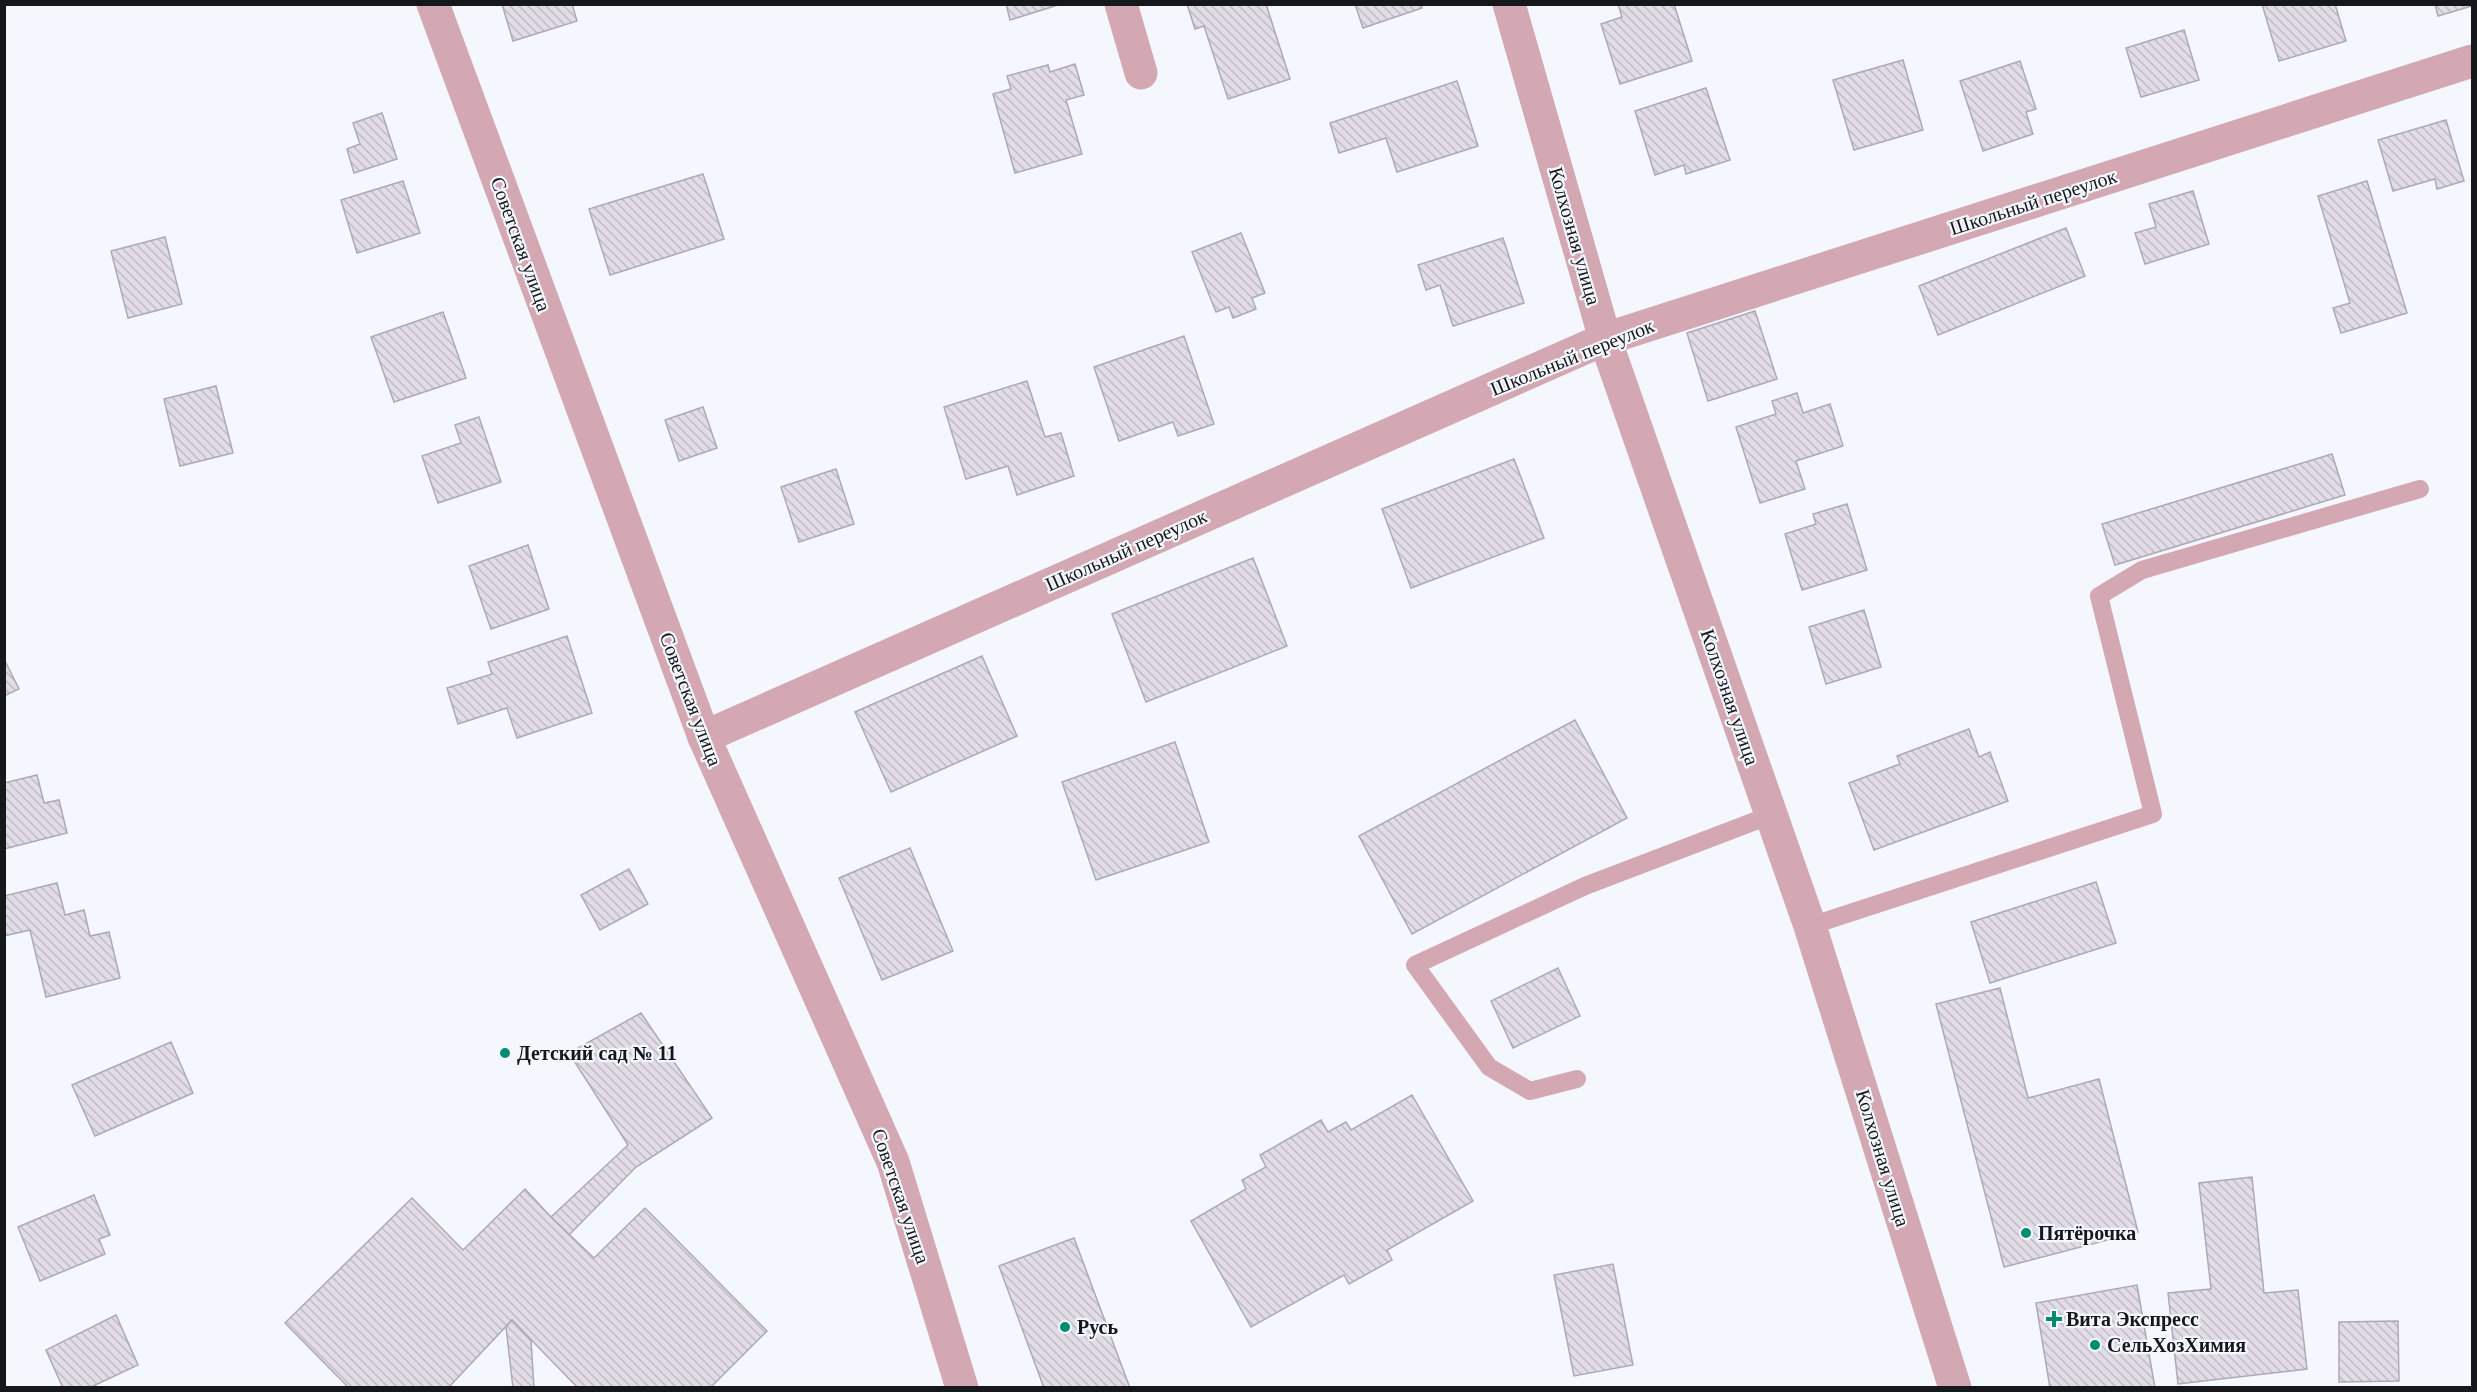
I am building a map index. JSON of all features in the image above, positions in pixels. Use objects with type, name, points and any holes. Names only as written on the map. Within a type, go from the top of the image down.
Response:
[{"type":"street","name":"Советская улица","points":[[433,4],[704,736],[893,1162],[962,1388]]},
{"type":"street","points":[[1121,4],[1141,73]]},
{"type":"street","name":"Колхозная улица","points":[[1509,4],[1605,339],[1810,926],[1955,1388]]},
{"type":"street","name":"Школьный переулок","points":[[704,736],[1605,339],[2472,61]]},
{"type":"lane","points":[[1810,926],[2153,814],[2099,596],[2142,570],[2420,489]]},
{"type":"lane","points":[[1577,1078],[1530,1091],[1489,1067],[1415,965],[1585,886],[1771,814]]},
{"type":"building","points":[[502,4],[572,4],[577,21],[513,41]]},
{"type":"building","points":[[1006,4],[1061,4],[1010,20]]},
{"type":"building","points":[[1187,4],[1266,4],[1290,79],[1228,99],[1204,26],[1195,29]]},
{"type":"building","points":[[1355,4],[1421,4],[1422,8],[1363,28]]},
{"type":"building","points":[[1618,4],[1674,4],[1692,61],[1620,84],[1601,24],[1622,17]]},
{"type":"building","points":[[2262,4],[2335,4],[2346,41],[2279,61]]},
{"type":"building","points":[[2435,4],[2472,4],[2472,6],[2438,16]]},
{"type":"building","points":[[2184,30],[2199,80],[2141,97],[2126,48]]},
{"type":"building","points":[[1903,60],[1923,130],[1854,150],[1833,80]]},
{"type":"building","points":[[2020,61],[2036,109],[2026,112],[2033,134],[1983,151],[1960,81]]},
{"type":"building","points":[[1075,64],[1084,95],[1066,100],[1082,154],[1015,173],[993,94],[1011,89],[1007,76],[1048,65],[1050,72]]},
{"type":"building","points":[[1457,81],[1478,146],[1397,172],[1386,138],[1339,153],[1330,123]]},
{"type":"building","points":[[1706,88],[1730,160],[1686,174],[1684,165],[1655,175],[1635,111]]},
{"type":"building","points":[[382,113],[397,159],[354,173],[347,149],[360,144],[353,123]]},
{"type":"building","points":[[2446,120],[2464,181],[2437,189],[2435,179],[2393,191],[2378,140]]},
{"type":"building","points":[[703,174],[724,239],[610,275],[589,209]]},
{"type":"building","points":[[403,181],[420,233],[357,253],[341,200]]},
{"type":"building","points":[[2367,181],[2407,313],[2341,333],[2333,308],[2350,303],[2318,196]]},
{"type":"building","points":[[2193,191],[2209,244],[2145,264],[2135,233],[2156,227],[2149,204]]},
{"type":"building","points":[[2066,228],[2085,276],[1938,335],[1919,286]]},
{"type":"building","points":[[1241,233],[1265,293],[1252,298],[1256,309],[1233,318],[1229,307],[1216,312],[1192,252]]},
{"type":"building","points":[[165,237],[182,304],[128,318],[111,251]]},
{"type":"building","points":[[1503,238],[1524,303],[1453,326],[1440,285],[1426,290],[1418,265]]},
{"type":"building","points":[[1755,311],[1777,379],[1708,401],[1687,333]]},
{"type":"building","points":[[443,312],[466,378],[394,402],[371,337]]},
{"type":"building","points":[[1184,336],[1214,424],[1178,436],[1173,422],[1119,441],[1094,367]]},
{"type":"building","points":[[1027,381],[1045,437],[1061,433],[1074,476],[1017,495],[1008,466],[966,479],[944,407]]},
{"type":"building","points":[[216,386],[233,453],[180,466],[164,399]]},
{"type":"building","points":[[1797,393],[1803,413],[1830,404],[1843,446],[1796,461],[1805,489],[1760,503],[1736,427],[1776,414],[1772,401]]},
{"type":"building","points":[[703,407],[717,448],[679,461],[665,420]]},
{"type":"building","points":[[479,417],[501,482],[438,503],[422,456],[461,443],[455,425]]},
{"type":"building","points":[[2332,454],[2345,495],[2115,565],[2102,524]]},
{"type":"building","points":[[1514,459],[1544,538],[1411,588],[1382,509]]},
{"type":"building","points":[[836,469],[854,524],[799,542],[781,487]]},
{"type":"building","points":[[1847,504],[1867,570],[1802,590],[1785,534],[1816,524],[1813,514]]},
{"type":"building","points":[[528,545],[549,609],[491,629],[469,566]]},
{"type":"building","points":[[1253,558],[1287,646],[1146,702],[1112,614]]},
{"type":"building","points":[[1864,610],[1881,667],[1826,684],[1809,627]]},
{"type":"building","points":[[567,636],[592,713],[517,738],[507,708],[458,724],[447,688],[492,674],[488,662]]},
{"type":"building","points":[[982,656],[1017,736],[891,792],[855,712]]},
{"type":"building","points":[[4,659],[19,689],[4,696]]},
{"type":"building","points":[[1575,720],[1627,818],[1412,934],[1359,836]]},
{"type":"building","points":[[1969,729],[1979,757],[1990,752],[2008,801],[1874,850],[1849,783],[1900,764],[1897,756]]},
{"type":"building","points":[[1175,742],[1209,842],[1096,880],[1062,782]]},
{"type":"building","points":[[37,775],[44,803],[59,800],[67,833],[4,849],[4,783]]},
{"type":"building","points":[[910,848],[953,951],[882,980],[839,878]]},
{"type":"building","points":[[629,869],[648,904],[600,930],[581,895]]},
{"type":"building","points":[[2096,882],[2116,943],[1990,983],[1971,922]]},
{"type":"building","points":[[57,883],[65,915],[84,910],[90,936],[109,932],[120,978],[46,997],[30,930],[4,936],[4,896]]},
{"type":"building","points":[[1558,968],[1580,1016],[1513,1048],[1491,1001]]},
{"type":"building","points":[[2000,988],[2028,1098],[2099,1079],[2138,1232],[2004,1267],[1936,1004]]},
{"type":"building","points":[[641,1013],[712,1118],[636,1167],[569,1235],[551,1217],[628,1145],[569,1053]]},
{"type":"building","points":[[171,1042],[193,1093],[95,1136],[72,1085]]},
{"type":"building","points":[[1412,1095],[1473,1201],[1387,1250],[1392,1260],[1349,1284],[1344,1275],[1251,1327],[1191,1221],[1246,1189],[1242,1180],[1266,1167],[1260,1155],[1321,1120],[1328,1132],[1346,1122],[1351,1130]]},
{"type":"building","points":[[2252,1177],[2264,1293],[2298,1290],[2307,1369],[2178,1384],[2168,1293],[2211,1289],[2199,1183]]},
{"type":"building","points":[[525,1189],[594,1258],[645,1208],[767,1331],[710,1388],[578,1388],[512,1320],[448,1388],[349,1388],[285,1323],[412,1198],[463,1250]]},
{"type":"building","points":[[94,1195],[110,1235],[99,1239],[105,1254],[40,1281],[18,1227]]},
{"type":"building","name":"Русь","points":[[1074,1238],[1130,1388],[1044,1388],[999,1266]]},
{"type":"building","points":[[1613,1264],[1633,1365],[1574,1376],[1554,1275]]},
{"type":"building","name":"СельХозХимия","points":[[2137,1285],[2155,1388],[2050,1388],[2036,1303]]},
{"type":"building","points":[[116,1315],[138,1365],[89,1388],[63,1388],[46,1350]]},
{"type":"building","points":[[512,1320],[531,1340],[534,1388],[513,1388],[506,1327]]},
{"type":"building","points":[[2398,1321],[2399,1381],[2339,1382],[2339,1322]]},
{"type":"place","name":"Детский сад № 11","points":[[505,1053]]},
{"type":"place","name":"Пятёрочка","points":[[2026,1233]]},
{"type":"place","name":"Вита Экспресс","points":[[2054,1319]]},
{"type":"place","name":"Русь","points":[[1065,1327]]},
{"type":"place","name":"СельХозХимия","points":[[2095,1345]]}]
